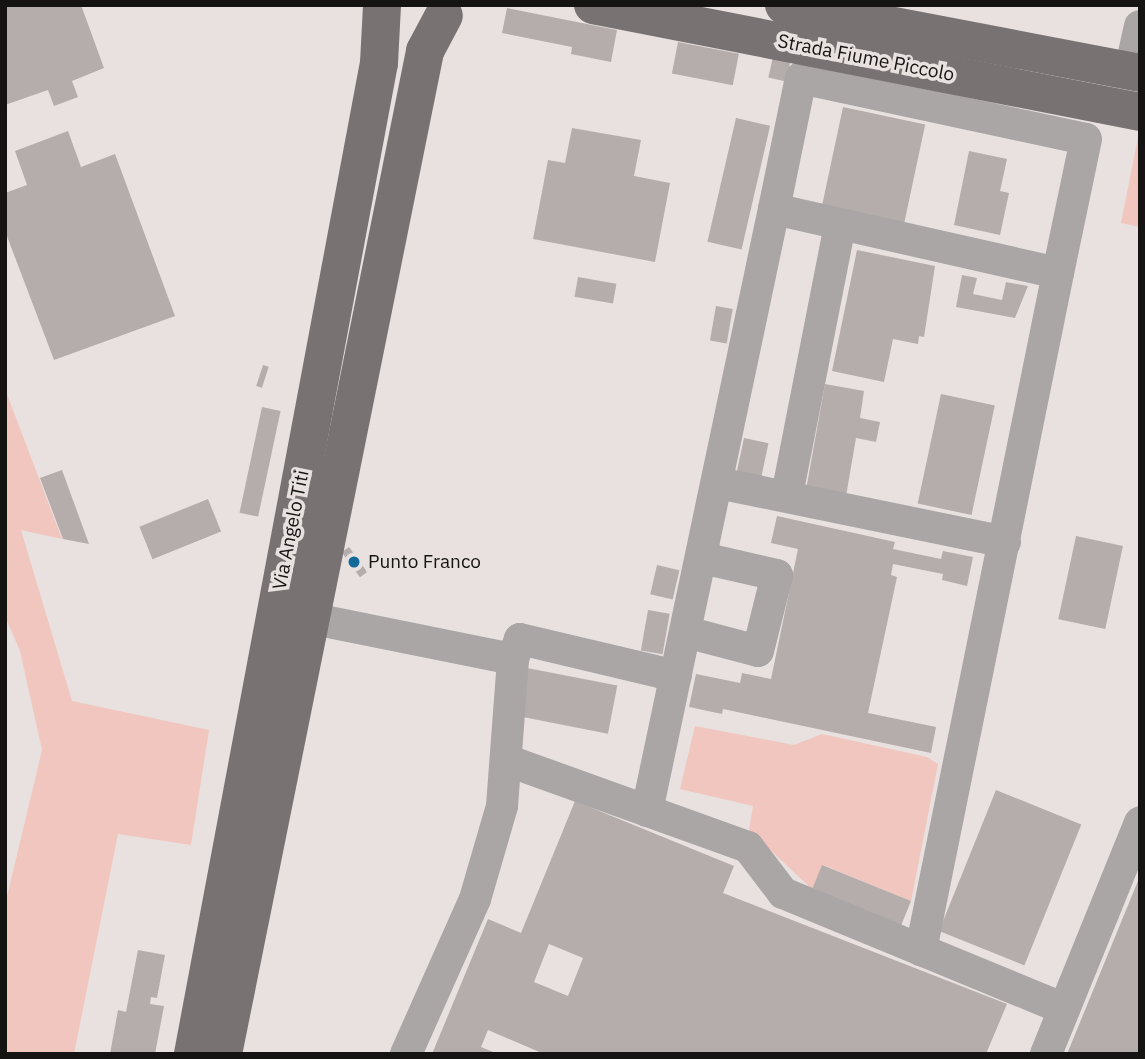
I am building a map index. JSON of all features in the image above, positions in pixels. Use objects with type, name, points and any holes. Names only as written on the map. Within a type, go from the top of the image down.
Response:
[{"type":"main road","points":[[384,5],[411,20],[451,11]]},
{"type":"main road","name":"Via Angelo Titi","points":[[223,1054],[294,620],[379,63],[384,5]]},
{"type":"main road","name":"Strada Fiume Piccolo","points":[[593,5],[1140,112]]},
{"type":"main road","name":"Strada Fiume Piccolo","points":[[783,5],[1135,72]]},
{"type":"main road","name":"Via Angelo Titi","points":[[193,1054],[425,51],[451,11]]},
{"type":"street","points":[[1135,72],[1140,26]]},
{"type":"street","points":[[647,811],[801,78],[1086,139],[921,950]]},
{"type":"street","points":[[774,209],[1058,273]]},
{"type":"street","points":[[787,495],[840,224]]},
{"type":"street","points":[[718,483],[787,495],[1005,542]]},
{"type":"street","points":[[686,632],[758,651],[777,575],[702,558]]},
{"type":"street","points":[[294,620],[513,659]]},
{"type":"street","points":[[406,1054],[475,899],[502,806],[513,659],[520,639],[676,676]]},
{"type":"street","points":[[506,760],[748,847],[783,893],[1064,1009]]},
{"type":"street","points":[[1046,1054],[1140,822]]},
{"type":"shaded area","points":[[1140,132],[1140,227],[1121,223]]},
{"type":"shaded area","points":[[5,389],[62,539],[21,530],[72,701],[209,730],[191,845],[118,834],[74,1054],[5,1054],[5,905],[42,750],[20,651],[5,616]]},
{"type":"shaded area","points":[[695,726],[794,745],[822,734],[927,757],[938,764],[911,901],[823,865],[813,890],[749,830],[753,806],[680,789]]},
{"type":"building","points":[[5,5],[81,5],[104,68],[72,81],[78,97],[54,106],[48,90],[5,105]]},
{"type":"building","points":[[507,8],[617,30],[611,62],[571,54],[572,47],[502,33]]},
{"type":"building","points":[[678,42],[739,54],[733,85],[672,73]]},
{"type":"building","points":[[773,57],[791,61],[786,82],[768,77]]},
{"type":"building","points":[[843,107],[925,124],[903,228],[821,211]]},
{"type":"building","points":[[736,118],[770,126],[742,250],[707,242]]},
{"type":"building","points":[[572,128],[641,140],[634,176],[670,183],[655,262],[533,239],[548,160],[565,163]]},
{"type":"building","points":[[68,131],[81,167],[115,154],[175,316],[54,360],[5,231],[5,193],[27,185],[15,151]]},
{"type":"building","points":[[969,151],[1007,159],[1000,191],[1009,193],[1000,235],[954,225]]},
{"type":"building","points":[[857,250],[935,266],[924,337],[919,336],[918,344],[893,339],[884,382],[832,371]]},
{"type":"building","points":[[962,275],[977,278],[973,294],[1002,300],[1006,282],[1028,286],[1015,318],[956,307]]},
{"type":"building","points":[[578,277],[616,284],[613,303],[575,297]]},
{"type":"building","points":[[716,306],[733,309],[727,343],[710,340]]},
{"type":"building","points":[[263,365],[269,367],[262,388],[256,386]]},
{"type":"building","points":[[825,384],[864,391],[860,418],[880,422],[876,442],[856,438],[845,502],[806,490]]},
{"type":"building","points":[[941,394],[995,405],[972,515],[918,504]]},
{"type":"building","points":[[262,407],[281,411],[258,517],[240,513]]},
{"type":"building","points":[[744,438],[768,443],[760,484],[735,479]]},
{"type":"building","points":[[62,470],[89,544],[63,539],[40,478]]},
{"type":"building","points":[[208,499],[221,531],[152,559],[139,527]]},
{"type":"building","points":[[777,516],[895,542],[893,549],[941,559],[943,551],[973,557],[967,586],[942,580],[943,574],[893,564],[891,575],[897,577],[868,713],[936,727],[931,753],[723,709],[722,714],[689,707],[696,674],[740,683],[742,673],[771,679],[798,549],[771,543]]},
{"type":"building","points":[[1076,536],[1123,546],[1105,629],[1058,619]]},
{"type":"building","points":[[349,547],[367,572],[360,577],[342,552]]},
{"type":"building","points":[[657,565],[679,570],[673,599],[650,594]]},
{"type":"building","points":[[648,610],[670,614],[663,654],[641,650]]},
{"type":"building","points":[[527,668],[617,686],[608,734],[518,716]]},
{"type":"building","points":[[996,790],[1081,824],[1024,965],[939,931]]},
{"type":"building","points":[[575,801],[734,866],[723,893],[1007,1004],[986,1054],[544,1054],[488,1030],[481,1047],[498,1054],[432,1054],[488,919],[521,933]],"holes":[[[549,944],[583,958],[568,996],[534,982]]]},
{"type":"building","points":[[822,865],[911,901],[901,926],[812,890]]},
{"type":"building","points":[[1140,876],[1140,1054],[1067,1054]]},
{"type":"building","points":[[138,950],[165,955],[157,998],[151,997],[150,1004],[164,1006],[155,1054],[110,1054],[118,1010],[126,1012]]},
{"type":"place","name":"Punto Franco","points":[[354,562]]}]
